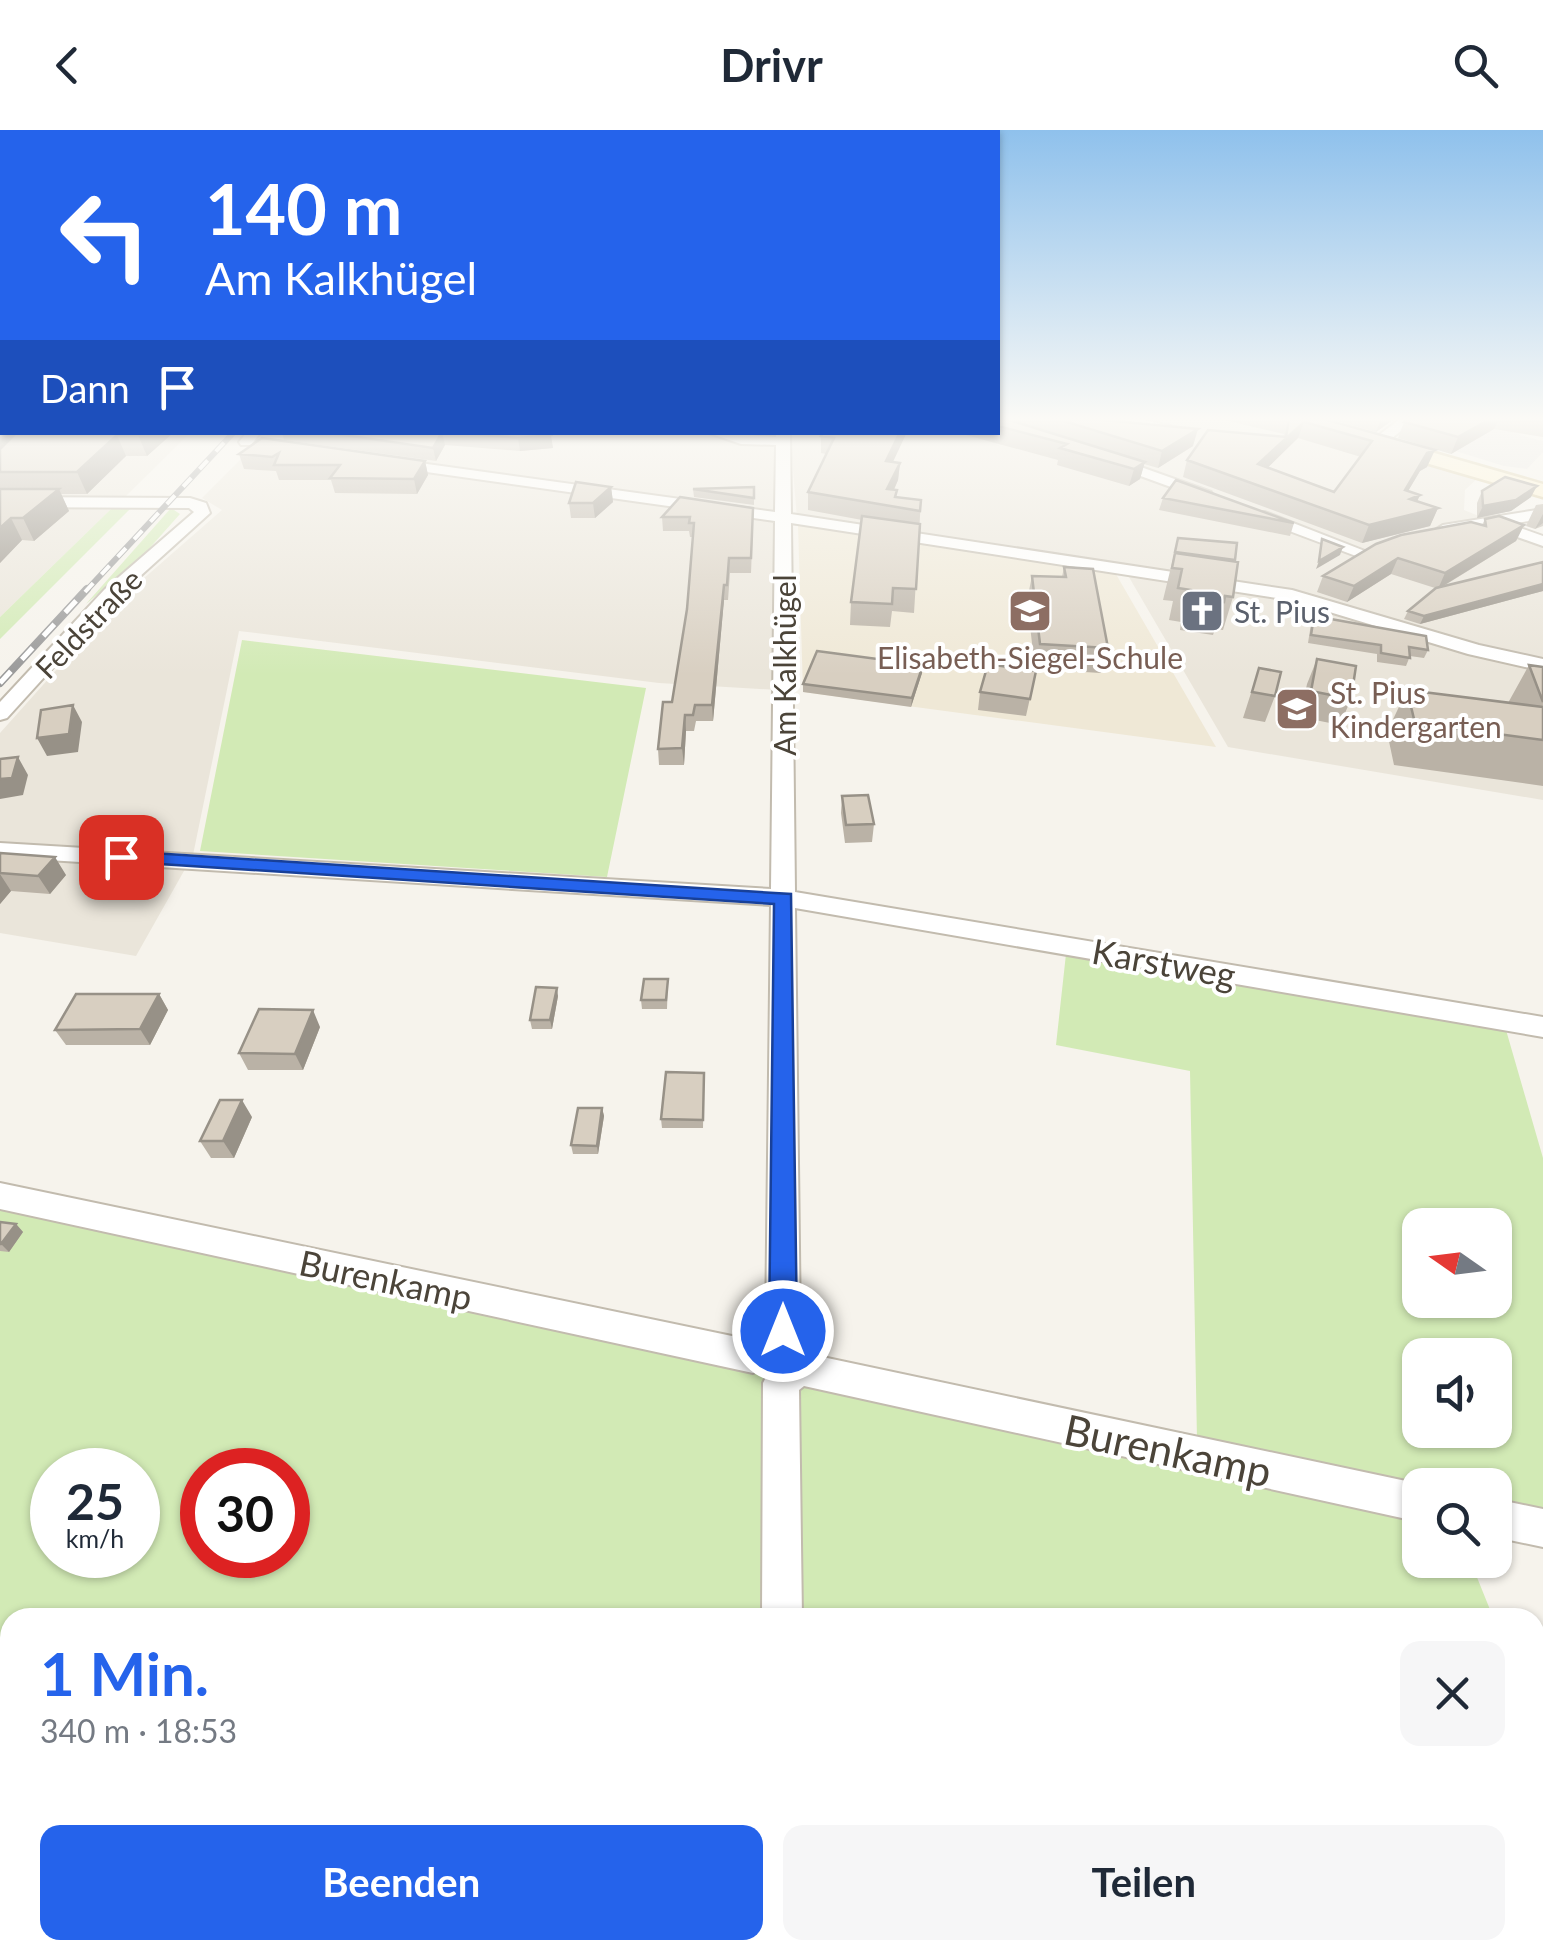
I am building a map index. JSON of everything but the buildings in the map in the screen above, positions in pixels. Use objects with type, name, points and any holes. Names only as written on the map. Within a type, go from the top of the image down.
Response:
[{"type":"street","name":"Feldstraße","points":[[0,714],[111,593],[202,513],[201,506],[195,504]]},
{"type":"street","points":[[681,504],[988,546],[1292,595],[1476,650],[1543,664]]},
{"type":"street","name":"Am Kalkhügel","points":[[782,1608],[784,504]]},
{"type":"street","points":[[1246,510],[1369,550],[1346,563]]},
{"type":"street","points":[[1421,534],[1543,514]]},
{"type":"street","points":[[1488,522],[1543,541]]},
{"type":"street","points":[[1292,595],[1316,581]]},
{"type":"street","points":[[0,850],[784,898]]},
{"type":"street","name":"Karstweg","points":[[784,898],[1543,1027]]},
{"type":"street","name":"Burenkamp","points":[[0,1196],[753,1356],[785,1358],[1402,1499]]},
{"type":"street","points":[[1512,1522],[1543,1528]]},
{"type":"shaded area","points":[[213,504],[650,504],[782,523],[779,690],[659,683],[239,631],[193,855],[136,956],[0,933],[0,733],[119,600],[222,510]]},
{"type":"shaded area","points":[[696,504],[783,504],[784,517]]},
{"type":"shaded area","points":[[796,504],[1464,504],[1464,510],[1543,542],[1543,662],[1292,593],[797,518]]},
{"type":"shaded area","points":[[0,508],[111,509],[0,617]]},
{"type":"shaded area","points":[[798,524],[1113,569],[1216,747],[803,692]]},
{"type":"shaded area","points":[[1126,572],[1283,598],[1485,657],[1543,669],[1543,800],[1228,747]]},
{"type":"green space","points":[[131,508],[0,639],[0,617],[111,509]]},
{"type":"green space","points":[[171,508],[180,514],[139,560],[86,604]]},
{"type":"green space","points":[[242,640],[646,688],[607,877],[200,851]]},
{"type":"green space","points":[[1066,954],[1506,1030],[1543,1158],[1543,1528],[1512,1523],[1512,1468],[1402,1468],[1402,1578],[1477,1578],[1489,1608],[0,1608],[0,1209],[1197,1439],[1190,1071],[1056,1045]]},
{"type":"railway","points":[[85,592],[167,504]]},
{"type":"railway","points":[[0,683],[87,589]]},
{"type":"place","name":"Elisabeth-Siegel-Schule","points":[[1030,611]]},
{"type":"place","name":"St. Pius","points":[[1202,611]]},
{"type":"place","name":"St. Pius Kindergarten","points":[[1297,709]]},
{"type":"route","points":[[121,857],[784,898],[783,1331]]}]
